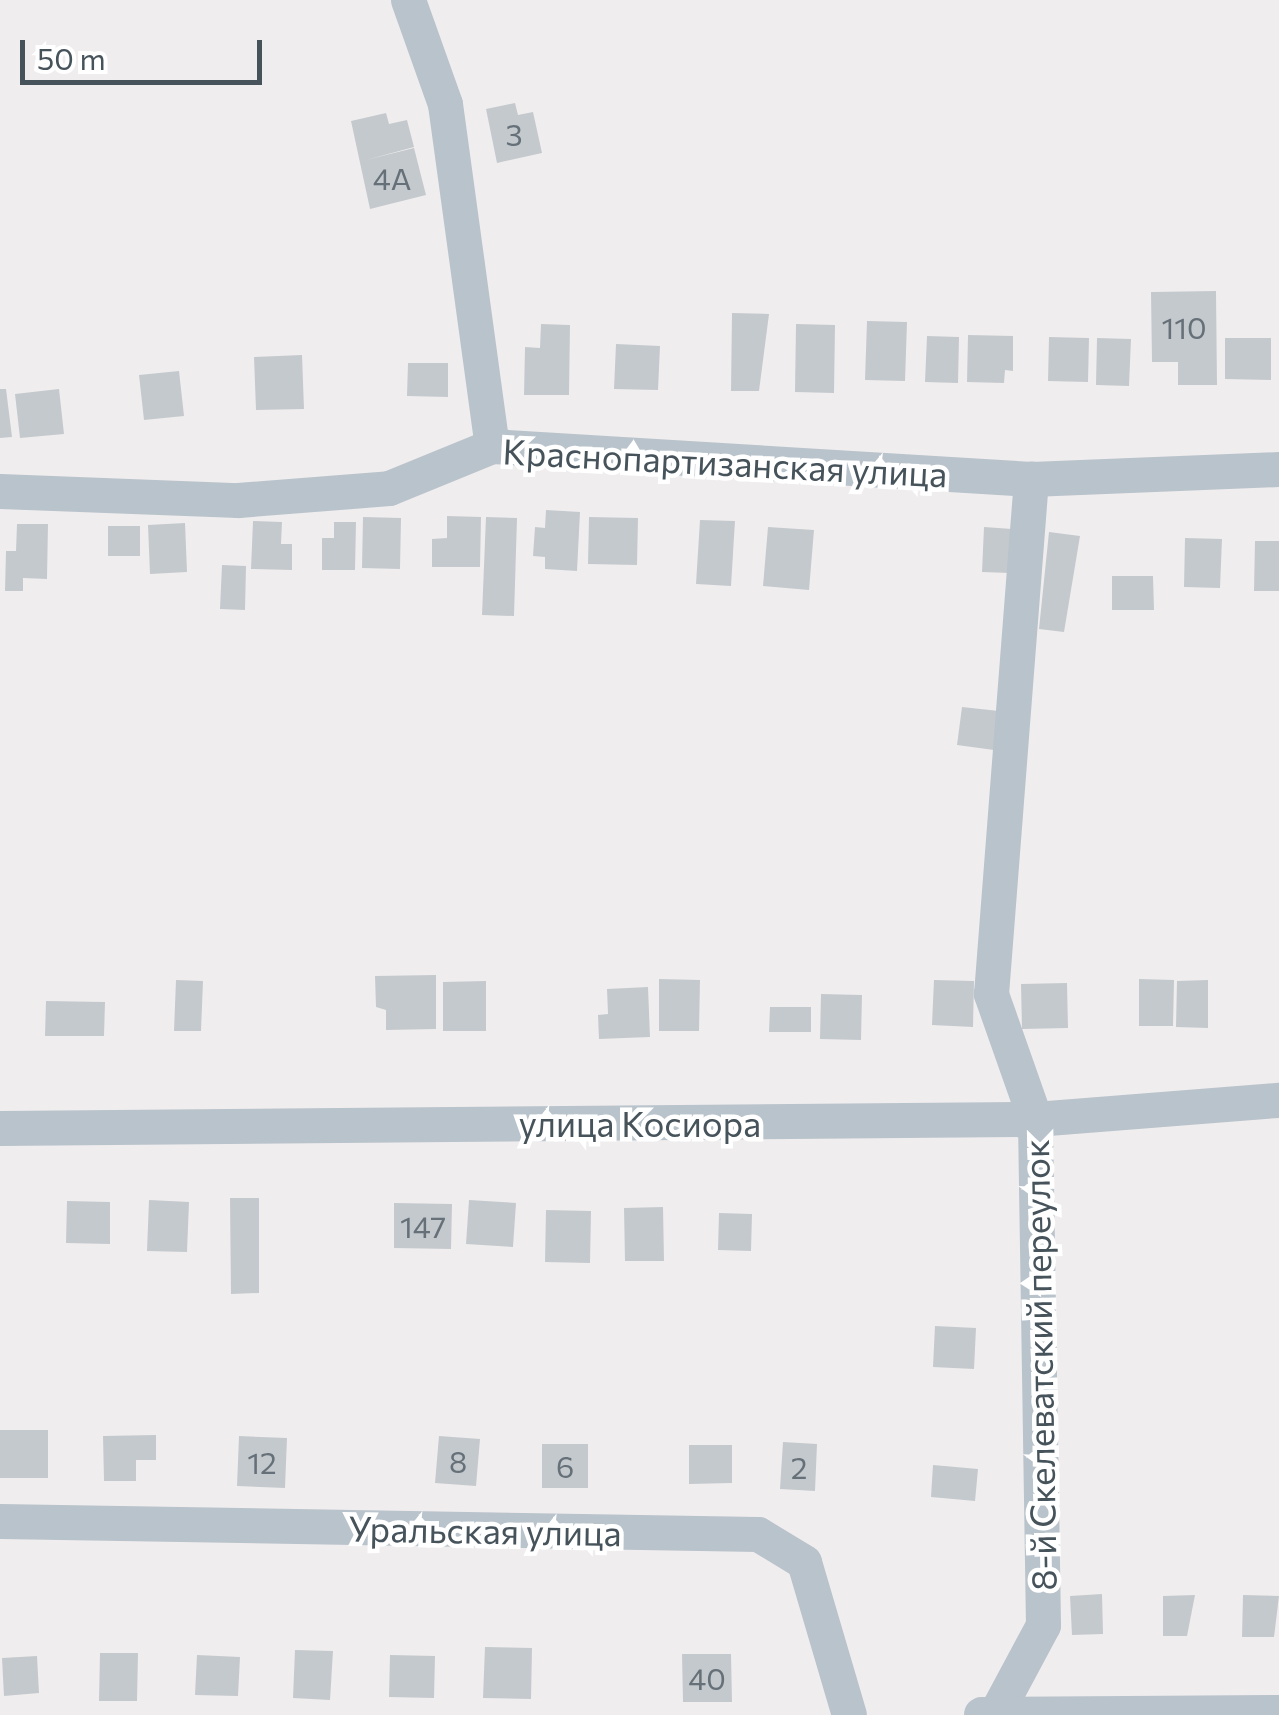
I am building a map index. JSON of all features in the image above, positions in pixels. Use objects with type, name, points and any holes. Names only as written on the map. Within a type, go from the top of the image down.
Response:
[{"type":"street","points":[[408,0],[444,104],[492,446]]},
{"type":"street","name":"Краснопартизанская улица","points":[[0,492],[238,500],[389,488],[492,446],[1031,479],[1279,469]]},
{"type":"street","name":"8-й Скелеватский переулок","points":[[988,1712],[1043,1625],[1034,1119],[991,994],[1031,479]]},
{"type":"street","name":"улица Косиора","points":[[0,1128],[1034,1119],[1279,1100]]},
{"type":"street","name":"Уральская улица","points":[[0,1521],[758,1534],[804,1562],[849,1715]]},
{"type":"street","points":[[988,1712],[1279,1712]]},
{"type":"building","points":[[515,103],[518,115],[533,112],[542,153],[497,163],[486,109]]},
{"type":"building","points":[[386,113],[389,124],[407,120],[414,147],[366,160],[414,148],[426,195],[370,209],[351,121]]},
{"type":"building","points":[[1216,291],[1217,385],[1178,385],[1178,362],[1152,362],[1151,292]]},
{"type":"building","points":[[732,313],[769,314],[759,391],[731,391]]},
{"type":"building","points":[[867,321],[907,322],[905,381],[865,380]]},
{"type":"building","points":[[541,324],[570,325],[569,395],[524,395],[525,347],[540,348]]},
{"type":"building","points":[[796,324],[835,325],[834,393],[795,392]]},
{"type":"building","points":[[968,335],[1013,336],[1013,371],[1005,370],[1004,383],[967,382]]},
{"type":"building","points":[[927,336],[959,337],[958,383],[925,382]]},
{"type":"building","points":[[1049,337],[1089,338],[1088,382],[1048,381]]},
{"type":"building","points":[[1097,338],[1131,339],[1129,386],[1096,385]]},
{"type":"building","points":[[1225,338],[1271,338],[1271,380],[1225,379]]},
{"type":"building","points":[[616,344],[660,346],[658,390],[614,389]]},
{"type":"building","points":[[302,355],[304,409],[256,410],[254,357]]},
{"type":"building","points":[[408,363],[448,363],[448,397],[407,396]]},
{"type":"building","points":[[179,371],[184,416],[144,420],[139,375]]},
{"type":"building","points":[[0,389],[6,389],[12,437],[0,438]]},
{"type":"building","points":[[59,389],[64,434],[20,438],[15,394]]},
{"type":"building","points":[[546,510],[580,512],[577,571],[545,569],[545,557],[533,556],[535,527],[545,528]]},
{"type":"building","points":[[447,516],[481,517],[480,567],[432,567],[432,539],[447,538]]},
{"type":"building","points":[[363,517],[401,518],[400,569],[362,568]]},
{"type":"building","points":[[486,517],[517,518],[514,616],[482,615]]},
{"type":"building","points":[[589,517],[638,518],[637,565],[588,564]]},
{"type":"building","points":[[700,520],[735,521],[731,586],[696,584]]},
{"type":"building","points":[[253,521],[282,522],[281,544],[292,544],[292,570],[251,569]]},
{"type":"building","points":[[334,522],[356,522],[355,570],[322,570],[322,538],[334,538]]},
{"type":"building","points":[[185,523],[187,572],[150,574],[148,525]]},
{"type":"building","points":[[17,524],[48,524],[47,579],[23,578],[23,591],[5,591],[6,551],[16,551]]},
{"type":"building","points":[[108,526],[140,526],[140,556],[108,556]]},
{"type":"building","points":[[768,527],[814,530],[809,590],[763,586]]},
{"type":"building","points":[[984,527],[1012,529],[1010,573],[982,572]]},
{"type":"building","points":[[1049,532],[1080,536],[1064,632],[1039,629]]},
{"type":"building","points":[[1185,538],[1222,539],[1220,588],[1184,587]]},
{"type":"building","points":[[1255,541],[1279,541],[1279,591],[1254,591]]},
{"type":"building","points":[[222,565],[246,566],[245,610],[220,609]]},
{"type":"building","points":[[1112,576],[1153,576],[1154,610],[1112,610]]},
{"type":"building","points":[[962,707],[999,711],[994,750],[957,745]]},
{"type":"building","points":[[436,975],[436,1029],[386,1030],[386,1010],[376,1007],[375,976]]},
{"type":"building","points":[[659,979],[700,980],[699,1031],[659,1031]]},
{"type":"building","points":[[1139,979],[1174,980],[1173,1026],[1139,1026]]},
{"type":"building","points":[[176,980],[203,981],[201,1031],[174,1031]]},
{"type":"building","points":[[934,980],[974,981],[973,1027],[932,1025]]},
{"type":"building","points":[[1208,980],[1208,1028],[1176,1027],[1177,981]]},
{"type":"building","points":[[486,981],[486,1031],[443,1031],[443,982]]},
{"type":"building","points":[[1067,983],[1068,1028],[1022,1029],[1021,984]]},
{"type":"building","points":[[648,987],[650,1037],[599,1039],[598,1015],[608,1014],[607,989]]},
{"type":"building","points":[[821,994],[862,995],[861,1040],[820,1039]]},
{"type":"building","points":[[46,1001],[105,1002],[104,1036],[45,1036]]},
{"type":"building","points":[[770,1007],[811,1007],[811,1032],[769,1032]]},
{"type":"building","points":[[230,1198],[259,1198],[259,1293],[231,1294]]},
{"type":"building","points":[[149,1200],[189,1202],[187,1252],[147,1251]]},
{"type":"building","points":[[469,1200],[516,1203],[513,1247],[466,1244]]},
{"type":"building","points":[[67,1201],[110,1202],[110,1244],[66,1243]]},
{"type":"building","points":[[394,1203],[452,1204],[451,1249],[394,1248]]},
{"type":"building","points":[[663,1207],[664,1261],[625,1261],[624,1208]]},
{"type":"building","points":[[546,1210],[591,1211],[590,1263],[545,1262]]},
{"type":"building","points":[[719,1213],[752,1214],[751,1251],[718,1250]]},
{"type":"building","points":[[935,1326],[976,1328],[974,1369],[933,1367]]},
{"type":"building","points":[[0,1430],[48,1430],[48,1478],[0,1478]]},
{"type":"building","points":[[156,1435],[156,1460],[136,1460],[136,1481],[104,1481],[103,1436]]},
{"type":"building","points":[[239,1436],[287,1438],[285,1488],[237,1486]]},
{"type":"building","points":[[439,1436],[480,1439],[476,1486],[435,1483]]},
{"type":"building","points":[[783,1442],[817,1444],[815,1491],[780,1489]]},
{"type":"building","points":[[542,1444],[588,1444],[588,1488],[542,1488]]},
{"type":"building","points":[[689,1445],[732,1445],[732,1483],[689,1484]]},
{"type":"building","points":[[933,1465],[978,1469],[975,1501],[931,1497]]},
{"type":"building","points":[[1102,1594],[1103,1634],[1072,1635],[1070,1596]]},
{"type":"building","points":[[1195,1595],[1187,1636],[1163,1636],[1163,1596]]},
{"type":"building","points":[[1243,1595],[1279,1596],[1274,1637],[1242,1637]]},
{"type":"building","points":[[485,1647],[532,1648],[531,1699],[483,1698]]},
{"type":"building","points":[[295,1650],[333,1651],[330,1700],[293,1698]]},
{"type":"building","points":[[100,1653],[138,1653],[137,1701],[99,1701]]},
{"type":"building","points":[[682,1654],[731,1654],[732,1702],[683,1702]]},
{"type":"building","points":[[197,1655],[240,1657],[238,1696],[195,1695]]},
{"type":"building","points":[[390,1655],[435,1656],[434,1698],[389,1697]]},
{"type":"building","points":[[37,1656],[39,1693],[4,1696],[2,1658]]}]
